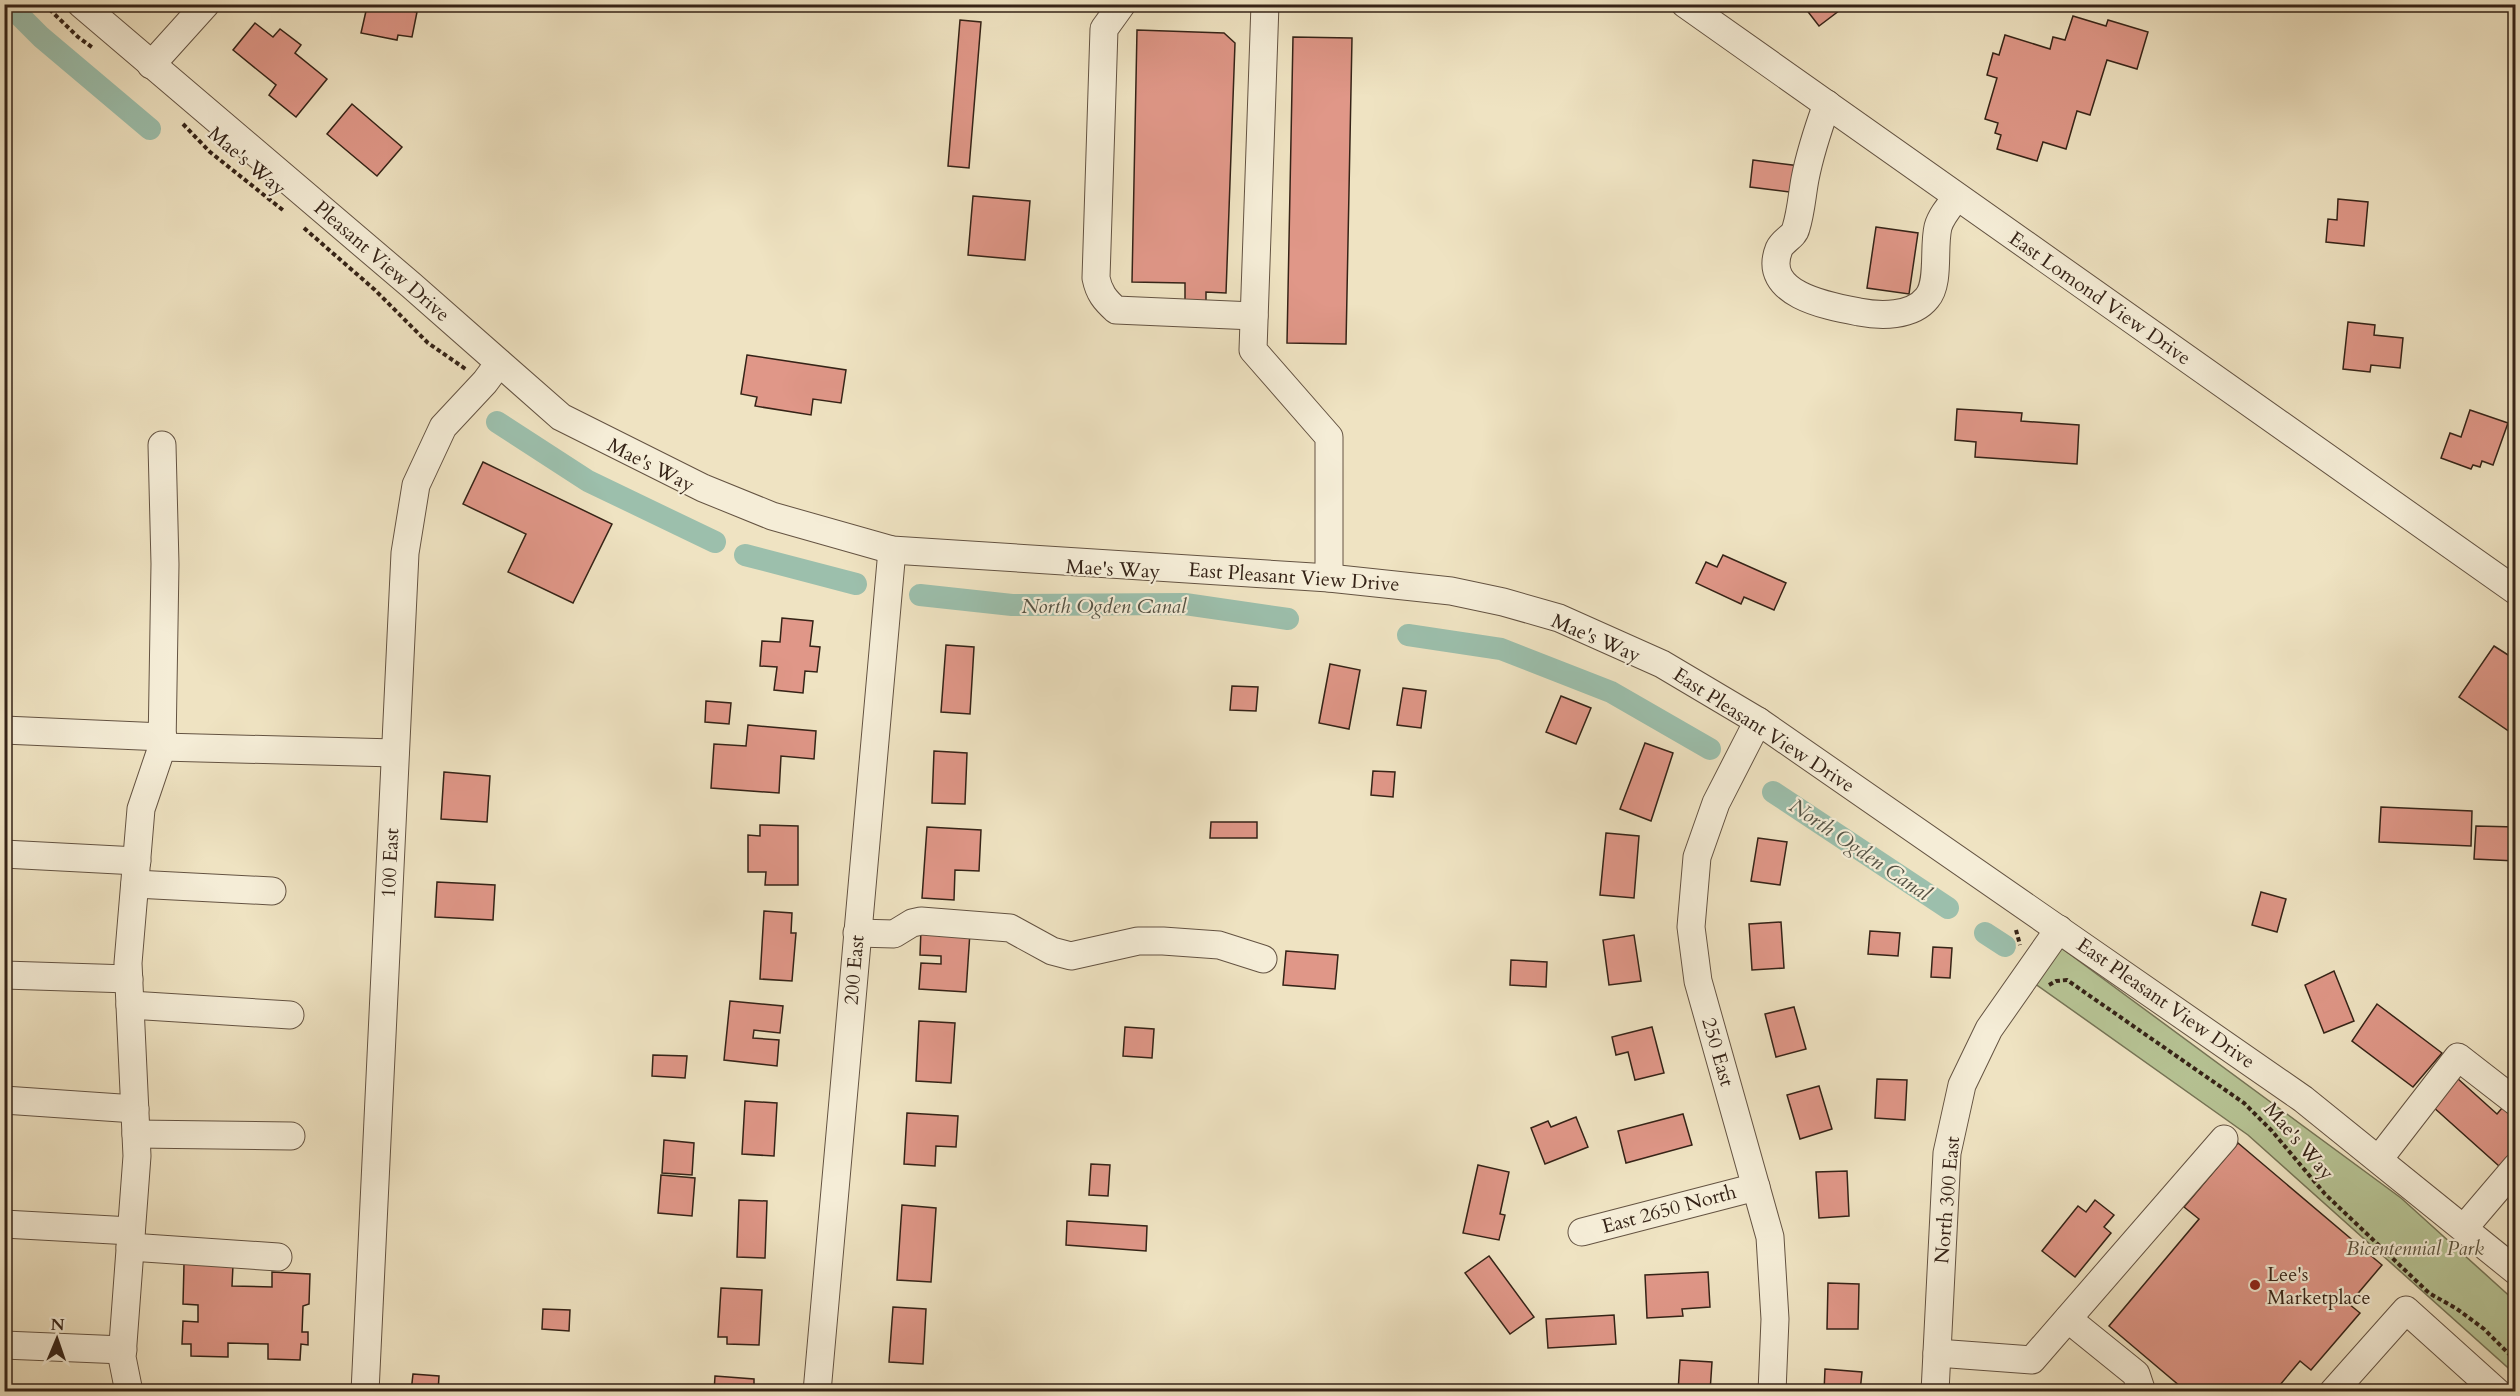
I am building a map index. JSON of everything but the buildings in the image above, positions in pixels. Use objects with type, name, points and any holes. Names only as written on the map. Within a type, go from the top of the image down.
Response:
[{"type":"street","name":"Pleasant View Drive","points":[[81,4],[411,285],[561,417],[703,488]]},
{"type":"street","points":[[151,65],[206,4]]},
{"type":"street","points":[[1122,4],[1104,29],[1096,278],[1098,290],[1116,310],[1254,316]]},
{"type":"street","points":[[1265,4],[1253,350],[1329,437],[1329,578]]},
{"type":"street","name":"East Lomond View Drive","points":[[1685,4],[2516,591]]},
{"type":"street","points":[[1827,104],[1810,156],[1796,230],[1780,247],[1777,256],[1777,273],[1790,289],[1805,297],[1835,307],[1871,314],[1900,313],[1917,307],[1933,289],[1938,225],[1957,197]]},
{"type":"street","name":"100 East","points":[[365,1392],[405,553],[416,485],[443,427],[485,382],[499,363]]},
{"type":"street","points":[[129,1392],[122,1357],[137,1156],[128,963],[141,809],[163,742],[165,564],[162,445]]},
{"type":"street","name":"East Pleasant View Drive","points":[[703,488],[771,516],[892,550],[1329,578],[1451,591],[1503,602],[1559,618],[1662,664],[1758,722],[2304,1099],[2516,1271]]},
{"type":"street","name":"200 East","points":[[818,1392],[892,550]]},
{"type":"street","name":"250 East","points":[[1758,722],[1716,803],[1697,857],[1691,927],[1698,981],[1770,1237],[1775,1319],[1772,1392]]},
{"type":"street","points":[[4,730],[163,742],[395,753]]},
{"type":"street","points":[[4,854],[272,891]]},
{"type":"street","points":[[857,933],[894,934],[912,923],[921,921],[1010,928],[1052,951],[1071,956],[1138,941],[1156,941],[1219,945],[1263,959]]},
{"type":"street","name":"North 300 East","points":[[1935,1392],[1947,1153],[1962,1085],[1989,1029],[2059,929]]},
{"type":"street","points":[[4,975],[290,1015]]},
{"type":"street","points":[[2379,1159],[2457,1057],[2516,1102]]},
{"type":"street","points":[[4,1100],[135,1121],[291,1136]]},
{"type":"street","points":[[1937,1353],[2032,1360],[2224,1139]]},
{"type":"street","points":[[2464,1228],[2516,1167]]},
{"type":"street","name":"East 2650 North","points":[[1582,1232],[1756,1186]]},
{"type":"street","points":[[4,1224],[278,1257]]},
{"type":"street","points":[[2333,1392],[2406,1310],[2497,1392]]},
{"type":"street","points":[[2068,1319],[2136,1374],[2142,1392]]},
{"type":"street","points":[[4,1346],[123,1350]]},
{"type":"path","points":[[44,4],[78,37],[99,53]]},
{"type":"path","name":"Mae's Way","points":[[174,116],[210,152],[286,212]]},
{"type":"path","points":[[303,227],[375,290],[428,344],[459,364]]},
{"type":"path","points":[[2009,925],[2018,932],[2019,943]]},
{"type":"path","name":"Mae's Way","points":[[2044,989],[2056,981],[2067,980],[2244,1103],[2272,1131],[2325,1194],[2429,1293],[2457,1308],[2484,1329],[2516,1361]]},
{"type":"green space","name":"Bicentennial Park","points":[[2060,947],[2401,1198],[2515,1301],[2515,1374],[2248,1135],[2034,983]]},
{"type":"waterway","name":"North Ogden Canal","points":[[8,4],[41,37],[150,129]]},
{"type":"waterway","name":"North Ogden Canal","points":[[497,422],[588,481],[715,542]]},
{"type":"waterway","name":"North Ogden Canal","points":[[745,555],[856,584]]},
{"type":"waterway","name":"North Ogden Canal","points":[[920,595],[1012,605],[1185,604],[1288,619]]},
{"type":"waterway","name":"North Ogden Canal","points":[[1408,635],[1501,649],[1611,692],[1710,749]]},
{"type":"waterway","name":"North Ogden Canal","points":[[1773,792],[1948,908]]},
{"type":"waterway","name":"North Ogden Canal","points":[[1985,933],[2005,946]]},
{"type":"place","name":"Lee's Marketplace","points":[[2255,1285]]}]
